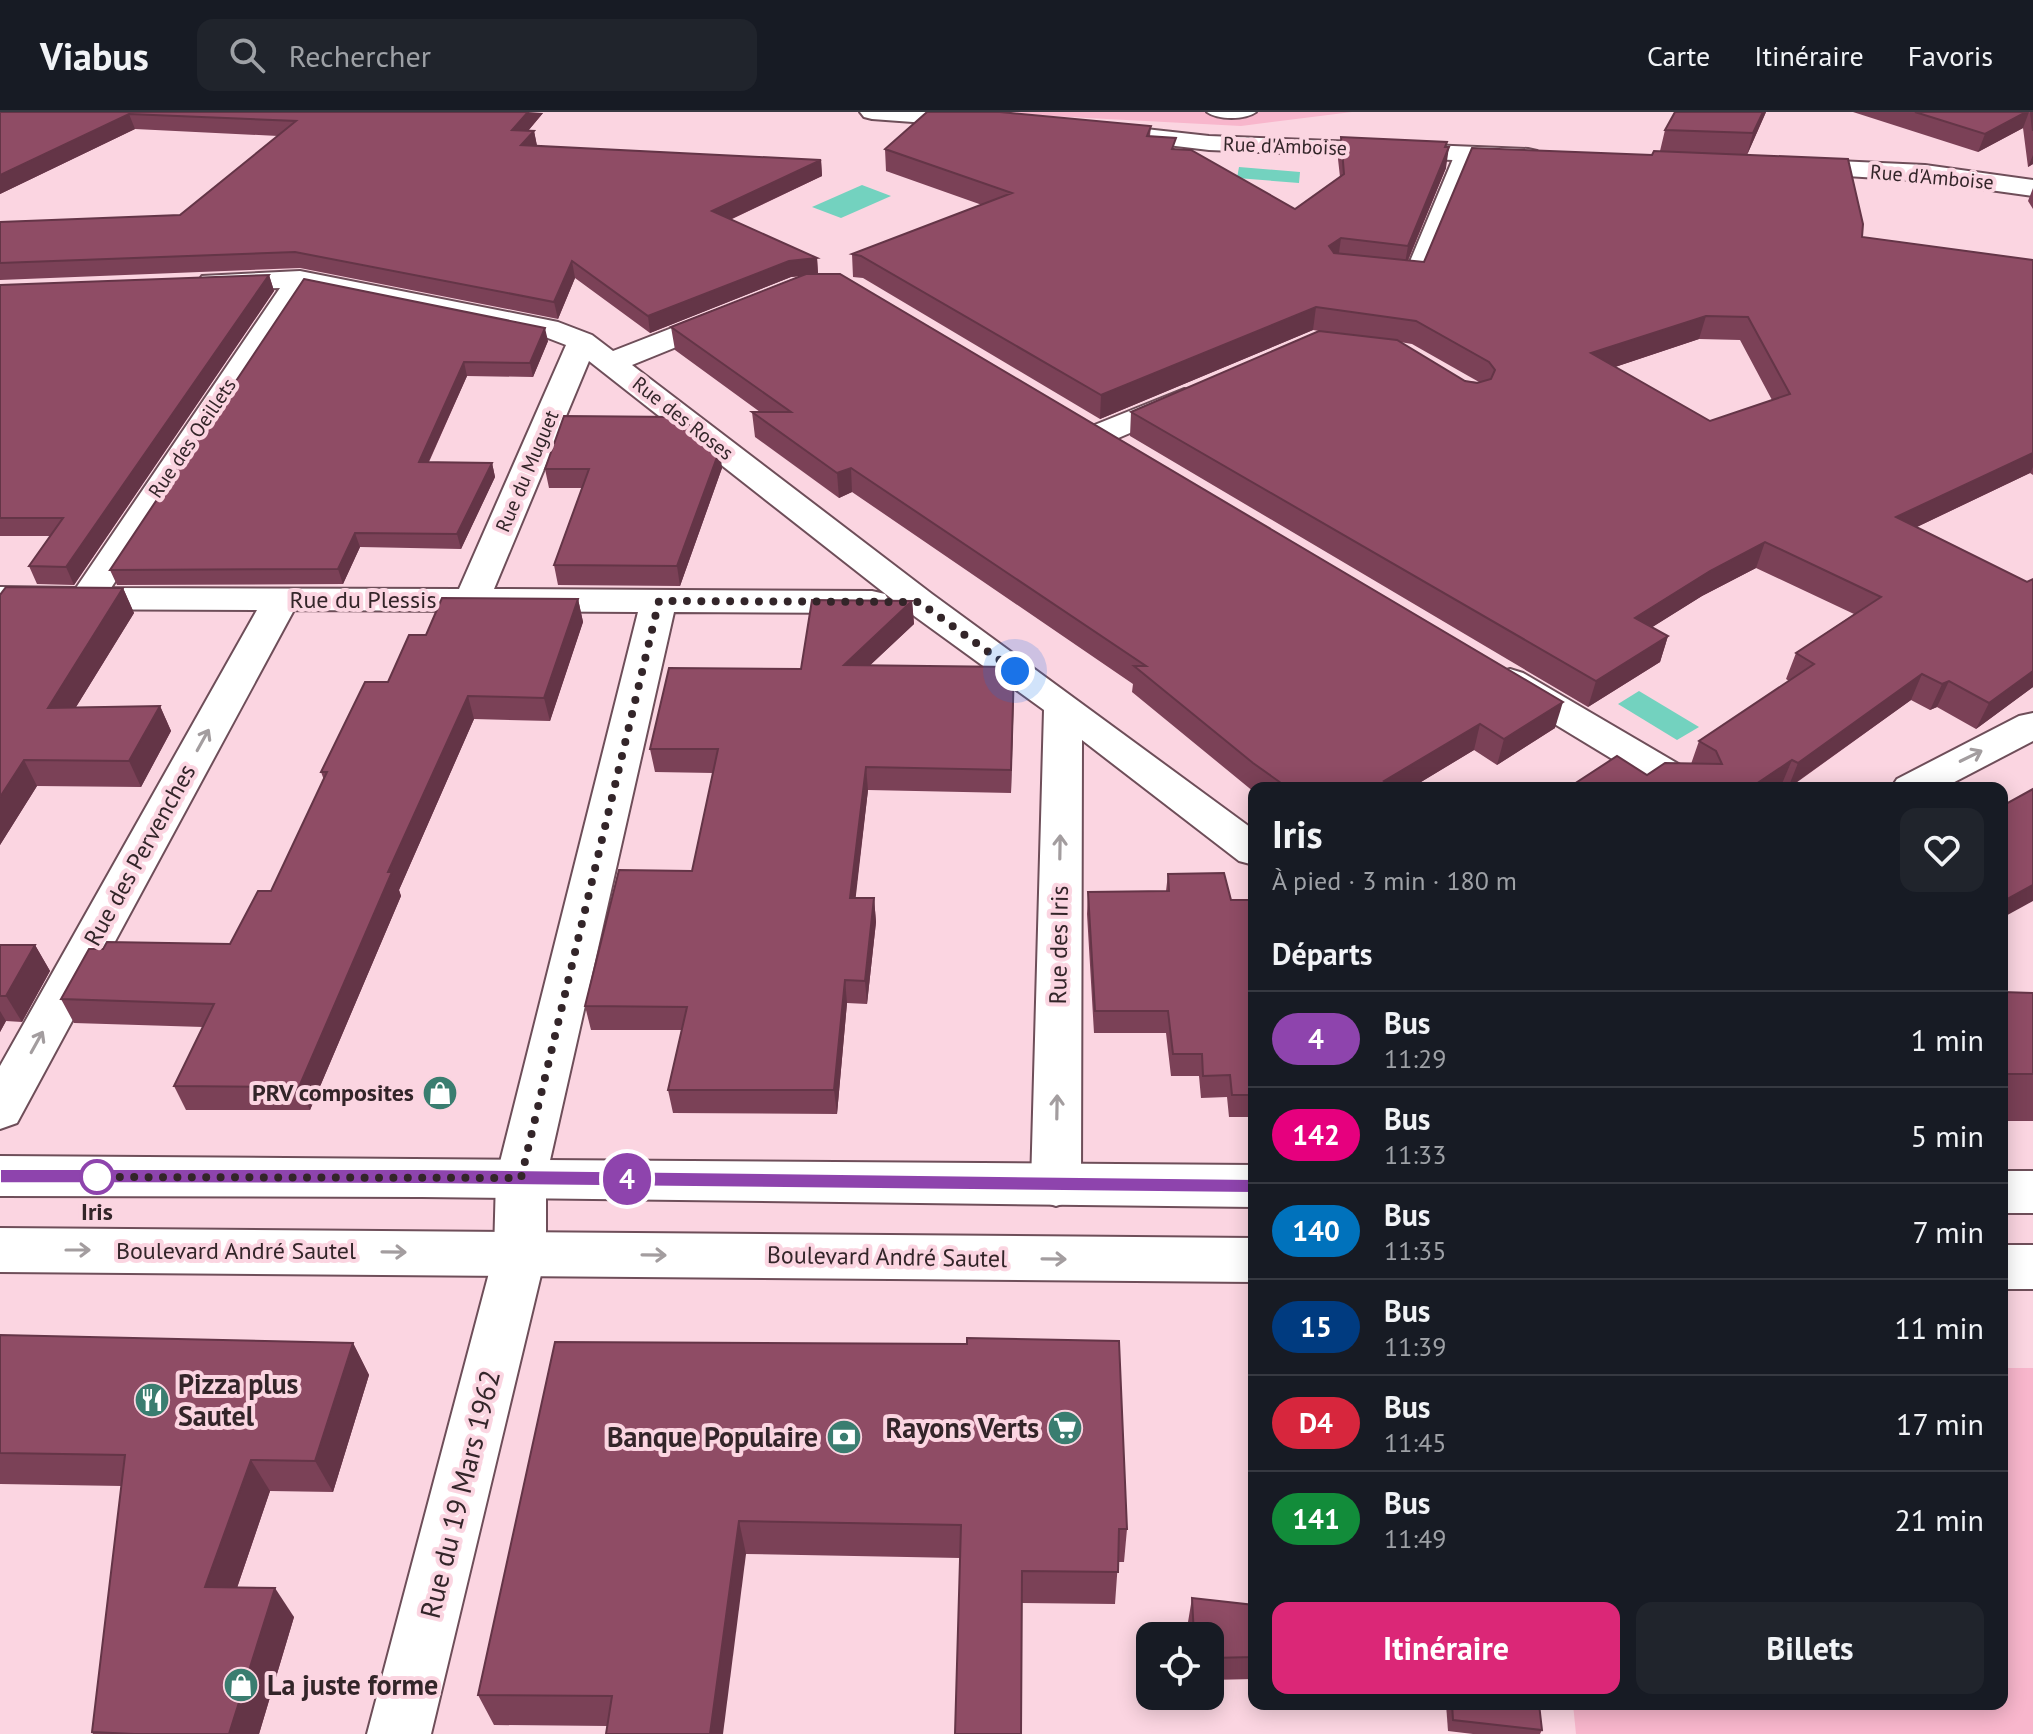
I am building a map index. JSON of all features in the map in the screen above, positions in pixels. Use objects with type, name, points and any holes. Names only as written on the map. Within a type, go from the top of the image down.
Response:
[{"type":"street","points":[[872,112],[1007,122]]},
{"type":"street","name":"Rue d'Amboise","points":[[1097,130],[1209,143],[1559,158]]},
{"type":"street","name":"Rue d'Amboise","points":[[1766,166],[1925,173],[2033,188]]},
{"type":"street","name":"Rue des Roses","points":[[182,284],[300,279],[548,328],[582,341],[919,602],[1063,706],[1248,846]]},
{"type":"street","name":"Rue des Oeillets","points":[[86,599],[300,279]]},
{"type":"street","points":[[612,362],[759,304]]},
{"type":"street","name":"Rue du Muguet","points":[[472,600],[582,341]]},
{"type":"street","points":[[1099,435],[1213,386]]},
{"type":"street","name":"Rue du Plessis","points":[[0,598],[919,602]]},
{"type":"street","name":"Rue des Pervenches","points":[[0,1110],[281,600]]},
{"type":"street","points":[[520,1254],[521,1178],[659,601]]},
{"type":"street","points":[[1488,668],[1680,782]]},
{"type":"street","name":"Rue des Iris","points":[[1056,1185],[1063,706]]},
{"type":"street","points":[[1923,782],[2033,725]]},
{"type":"street","points":[[0,1176],[1248,1186]]},
{"type":"street","points":[[2008,1192],[2033,1192]]},
{"type":"street","name":"Boulevard André Sautel","points":[[0,1250],[1248,1260]]},
{"type":"street","name":"Rue du 19 Mars 1962","points":[[399,1734],[520,1254]]},
{"type":"street","points":[[2008,1267],[2033,1267]]},
{"type":"lane","points":[[1215,112],[1248,112]]},
{"type":"lane","points":[[1368,273],[1413,278],[1463,154]]},
{"type":"shaded area","points":[[974,112],[1352,112],[1241,126]]},
{"type":"shaded area","points":[[1239,167],[1300,172],[1299,183],[1237,178]]},
{"type":"shaded area","points":[[862,185],[891,196],[841,218],[812,207]]},
{"type":"shaded area","points":[[1639,691],[1699,727],[1677,740],[1618,704]]},
{"type":"shaded area","points":[[2008,1368],[2033,1368],[2033,1734],[1576,1734],[1574,1710],[2008,1710]]},
{"type":"building","points":[[0,112],[528,112],[512,130],[534,131],[521,145],[821,160],[712,211],[817,258],[789,261],[648,316],[572,261],[554,302],[295,252],[0,263],[0,222],[180,215],[296,121],[129,114],[0,175]]},
{"type":"building","points":[[927,112],[1000,112],[1151,126],[1147,136],[1176,138],[1172,149],[1191,150],[1295,209],[1344,174],[1341,137],[1447,142],[1445,147],[1449,147],[1408,246],[1341,238],[1329,246],[1334,253],[1424,262],[1472,148],[1848,159],[1863,224],[1862,237],[2033,260],[2033,453],[1896,517],[2027,582],[2033,579],[2033,671],[1989,703],[1949,681],[1942,684],[1922,674],[1798,763],[1792,760],[1759,782],[1577,782],[1617,756],[1647,775],[1665,763],[1722,764],[1716,751],[1699,741],[1814,664],[1796,653],[1881,597],[1765,542],[1710,571],[1635,618],[1668,636],[1596,681],[1131,412],[1319,331],[1397,340],[1465,381],[1477,383],[1491,379],[1495,370],[1489,362],[1416,321],[1316,307],[1101,395],[861,256],[852,254],[1012,193],[885,149]],"holes":[[[1706,316],[1748,317],[1790,394],[1710,421],[1591,353]]]},
{"type":"building","points":[[1675,112],[1763,112],[1753,133],[1665,130]]},
{"type":"building","points":[[1915,112],[2026,112],[1985,134]]},
{"type":"building","points":[[806,274],[840,274],[1563,702],[1504,739],[1480,724],[1385,782],[1280,782],[1134,666],[1146,666],[851,468],[837,473],[752,412],[791,412],[671,327]]},
{"type":"building","points":[[269,275],[66,567],[29,566],[63,518],[0,518],[0,285]]},
{"type":"building","points":[[304,279],[545,328],[530,363],[464,362],[419,462],[492,463],[457,534],[355,533],[338,569],[110,570]]},
{"type":"building","points":[[564,416],[679,417],[720,449],[677,566],[554,565],[589,469],[545,469]]},
{"type":"building","points":[[6,587],[123,588],[48,708],[160,706],[129,761],[24,760],[0,797],[0,595]]},
{"type":"building","points":[[442,598],[578,599],[544,698],[468,696],[388,872],[392,872],[299,1087],[174,1086],[214,1004],[61,999],[89,949],[103,949],[107,942],[230,944],[258,891],[271,891],[327,772],[321,772],[365,682],[388,682],[409,635],[426,635]]},
{"type":"building","points":[[812,600],[912,601],[844,665],[1012,667],[1011,770],[866,767],[850,898],[874,898],[865,981],[845,980],[834,1090],[668,1090],[687,1007],[585,1006],[619,870],[692,871],[718,749],[650,749],[669,668],[801,669]]},
{"type":"building","points":[[2033,789],[2033,885],[2008,899],[2008,803]]},
{"type":"building","points":[[1224,873],[1231,900],[1248,900],[1248,1095],[1232,1095],[1230,1075],[1203,1076],[1202,1054],[1173,1054],[1168,1011],[1095,1011],[1088,892],[1169,891],[1168,874]]},
{"type":"building","points":[[0,945],[35,945],[6,996],[0,996]]},
{"type":"building","points":[[2008,992],[2033,993],[2033,1074],[2008,1074]]},
{"type":"building","points":[[0,1335],[353,1343],[315,1461],[251,1460],[205,1587],[275,1588],[229,1734],[92,1732],[125,1455],[0,1453]]},
{"type":"building","points":[[967,1338],[1119,1341],[1127,1529],[1119,1529],[1118,1572],[1022,1571],[1021,1734],[955,1734],[961,1525],[739,1521],[710,1734],[606,1734],[612,1696],[478,1695],[555,1342],[967,1344]]},
{"type":"building","points":[[1192,1598],[1248,1604],[1248,1657],[1224,1658],[1224,1622],[1193,1622]]},
{"type":"building","points":[[1452,1710],[1540,1710],[1542,1730],[1453,1720]]},
{"type":"bus line","name":"4","points":[[0,1176],[1248,1186]]},
{"type":"place","name":"PRV composites","points":[[440,1093]]},
{"type":"place","name":"Iris","points":[[97,1177]]},
{"type":"place","name":"Pizza plus Sautel","points":[[152,1400]]},
{"type":"place","name":"Rayons Verts","points":[[1065,1428]]},
{"type":"place","name":"Banque Populaire","points":[[844,1437]]},
{"type":"place","name":"La juste forme","points":[[241,1685]]},
{"type":"route","points":[[97,1177],[94,1177],[521,1178],[659,601],[919,602],[1015,671]]}]
